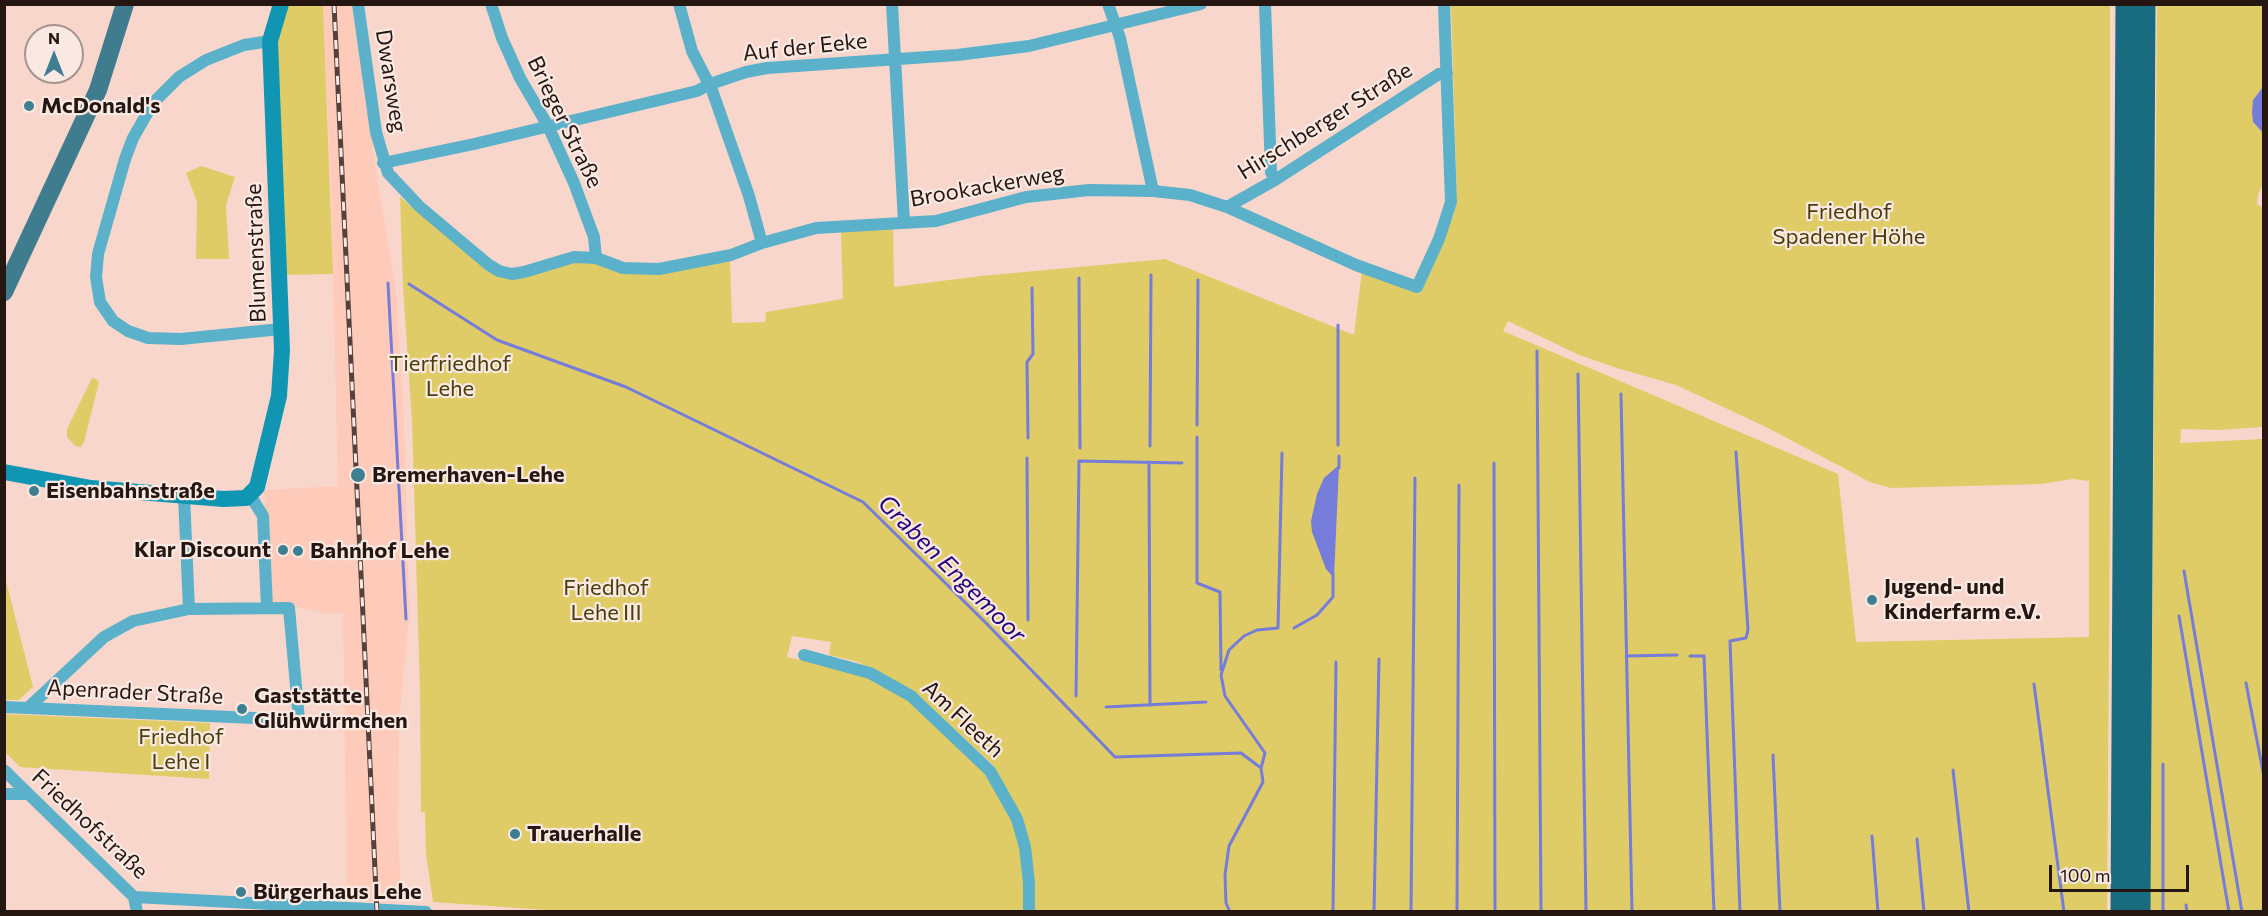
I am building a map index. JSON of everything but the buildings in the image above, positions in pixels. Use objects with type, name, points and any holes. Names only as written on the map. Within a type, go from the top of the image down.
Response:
[{"type":"highway","points":[[2121,912],[2126,4]]},
{"type":"highway","points":[[2140,912],[2145,4]]},
{"type":"main road","points":[[4,267],[86,94],[114,4]]},
{"type":"main road","points":[[4,292],[98,90],[125,4]]},
{"type":"street","name":"Blumenstraße","points":[[250,495],[259,482],[279,396],[281,329],[270,40],[281,4]]},
{"type":"street","name":"Dwarsweg","points":[[358,4],[376,132],[383,163]]},
{"type":"street","name":"Brieger Straße","points":[[491,4],[502,38],[520,78],[548,126],[574,183],[594,237],[596,258]]},
{"type":"street","points":[[679,4],[692,51],[710,84],[749,196],[762,243]]},
{"type":"street","points":[[892,4],[904,222]]},
{"type":"street","points":[[1108,4],[1120,38],[1153,191]]},
{"type":"street","name":"Auf der Eeke","points":[[383,163],[697,91],[710,84],[746,72],[767,68],[957,55],[1029,46],[1201,4]]},
{"type":"street","points":[[1265,4],[1271,172],[1275,180]]},
{"type":"street","points":[[1444,4],[1447,73]]},
{"type":"street","points":[[270,40],[243,45],[206,60],[179,77],[153,103],[133,138],[125,159],[98,254],[96,277],[100,302],[106,312],[113,321],[136,335],[160,339],[181,339],[281,329]]},
{"type":"street","name":"Brookackerweg","points":[[383,163],[388,173],[420,207],[489,265],[499,271],[512,274],[574,257],[596,258],[623,268],[659,269],[727,256],[762,243],[816,228],[936,221],[1033,197],[1089,190],[1153,191],[1190,195],[1227,207],[1356,265],[1417,287],[1439,239],[1451,202],[1447,73]]},
{"type":"street","name":"Hirschberger Straße","points":[[1227,207],[1275,180],[1439,74],[1447,73]]},
{"type":"street","points":[[4,472],[91,488],[241,500],[250,495],[263,516],[267,608],[189,609],[150,616],[116,629],[28,708]]},
{"type":"street","points":[[184,496],[189,609]]},
{"type":"street","name":"Apenrader Straße","points":[[4,707],[299,720],[289,608],[267,608]]},
{"type":"street","name":"Am Fleeth","points":[[804,655],[870,673],[911,696],[990,771],[1017,819],[1025,847],[1029,912]]},
{"type":"street","name":"Friedhofstraße","points":[[4,770],[134,897],[331,905],[343,908],[403,911]]},
{"type":"street","points":[[4,794],[27,794]]},
{"type":"street","points":[[134,897],[137,912]]},
{"type":"street","points":[[403,911],[426,912]]},
{"type":"shaded area","points":[[323,5],[355,5],[376,170],[396,289],[404,419],[409,618],[399,723],[398,827],[401,897],[395,903],[347,900],[343,613],[322,613],[271,601],[264,490],[338,486],[331,190]]},
{"type":"green space","points":[[283,5],[323,5],[333,274],[285,275],[272,41]]},
{"type":"green space","points":[[1451,5],[2110,5],[2107,911],[1033,911],[1021,821],[993,765],[918,695],[855,661],[829,655],[831,642],[792,636],[787,657],[869,675],[909,699],[990,778],[1013,819],[1020,847],[1026,911],[574,912],[433,902],[426,854],[425,812],[421,812],[420,690],[412,421],[400,197],[494,272],[587,261],[659,274],[730,261],[732,323],[765,322],[766,312],[843,299],[841,231],[893,227],[894,287],[981,276],[1165,259],[1354,335],[1362,271],[1419,293],[1453,216],[1457,201]],"holes":[[[1508,321],[1579,355],[1676,385],[1766,427],[1870,482],[1891,488],[2041,484],[2073,479],[2089,481],[2089,637],[1856,642],[1838,474],[1503,331]]]},
{"type":"green space","points":[[2157,5],[2263,5],[2263,87],[2253,100],[2253,122],[2264,133],[2263,184],[2258,194],[2257,204],[2264,209],[2263,427],[2219,430],[2181,429],[2180,443],[2263,439],[2263,911],[2150,912]]},
{"type":"green space","points":[[201,166],[235,177],[226,205],[229,259],[196,259],[197,202],[186,173]]},
{"type":"green space","points":[[92,378],[99,382],[84,442],[81,447],[75,446],[67,437],[67,429]]},
{"type":"green space","points":[[5,577],[33,687],[19,700],[5,700]]},
{"type":"green space","name":"Friedhof Lehe I","points":[[4,714],[210,723],[209,779],[20,767],[5,752]]},
{"type":"water","points":[[2263,87],[2263,133],[2253,122],[2252,112],[2253,100]]},
{"type":"water","points":[[1339,465],[1334,578],[1326,569],[1312,532],[1311,521],[1317,494],[1324,478]]},
{"type":"waterway","points":[[1150,446],[1151,275]]},
{"type":"waterway","points":[[1079,278],[1080,448]]},
{"type":"waterway","points":[[1197,425],[1198,280]]},
{"type":"waterway","points":[[388,283],[406,619]]},
{"type":"waterway","name":"Graben Engemoor","points":[[409,284],[497,340],[626,387],[863,502],[986,623],[1115,757],[1241,753],[1261,768]]},
{"type":"waterway","points":[[1028,438],[1027,362],[1033,354],[1032,288]]},
{"type":"waterway","points":[[1338,325],[1338,445]]},
{"type":"waterway","points":[[1537,351],[1541,912]]},
{"type":"waterway","points":[[1578,374],[1586,912]]},
{"type":"waterway","points":[[1621,394],[1632,912]]},
{"type":"waterway","points":[[1197,437],[1197,583],[1220,592],[1221,670]]},
{"type":"waterway","points":[[1736,452],[1748,630],[1746,638],[1730,641],[1740,912]]},
{"type":"waterway","points":[[1230,912],[1226,903],[1225,875],[1229,846],[1263,782],[1261,768],[1265,753],[1225,696],[1221,675],[1229,650],[1244,636],[1257,630],[1278,628],[1282,453]]},
{"type":"waterway","points":[[1339,456],[1339,468]]},
{"type":"waterway","points":[[1027,458],[1028,620]]},
{"type":"waterway","points":[[1076,696],[1079,461],[1182,463]]},
{"type":"waterway","points":[[1149,462],[1150,705]]},
{"type":"waterway","points":[[1494,463],[1495,912]]},
{"type":"waterway","points":[[1411,912],[1415,478]]},
{"type":"waterway","points":[[1457,912],[1459,485]]},
{"type":"waterway","points":[[2184,571],[2242,912]]},
{"type":"waterway","points":[[1294,628],[1317,615],[1333,597],[1333,574]]},
{"type":"waterway","points":[[2179,616],[2229,912]]},
{"type":"waterway","points":[[1626,656],[1677,655]]},
{"type":"waterway","points":[[1690,656],[1704,656],[1714,912]]},
{"type":"waterway","points":[[1374,912],[1379,659]]},
{"type":"waterway","points":[[1333,912],[1336,662]]},
{"type":"waterway","points":[[2246,683],[2264,777]]},
{"type":"waterway","points":[[2034,684],[2064,912]]},
{"type":"waterway","points":[[1106,707],[1206,702]]},
{"type":"waterway","points":[[1773,755],[1780,912]]},
{"type":"waterway","points":[[2163,764],[2163,912]]},
{"type":"waterway","points":[[1953,770],[1969,912]]},
{"type":"waterway","points":[[1872,836],[1878,912]]},
{"type":"waterway","points":[[1917,839],[1924,912]]},
{"type":"waterway","points":[[2186,905],[2187,912]]},
{"type":"railway","points":[[334,4],[377,912]]},
{"type":"place","name":"McDonald's","points":[[29,106]]},
{"type":"place","name":"Bremerhaven-Lehe","points":[[358,475]]},
{"type":"place","name":"Eisenbahnstraße","points":[[34,491]]},
{"type":"place","name":"Klar Discount","points":[[283,550]]},
{"type":"place","name":"Bahnhof Lehe","points":[[298,551]]},
{"type":"place","name":"Jugend- und Kinderfarm e.V.","points":[[1872,600]]},
{"type":"place","name":"Gaststätte Glühwürmchen","points":[[242,709]]},
{"type":"place","name":"Trauerhalle","points":[[515,834]]},
{"type":"place","name":"Bürgerhaus Lehe","points":[[241,892]]},
{"type":"park label","name":"Friedhof Spadener Höhe","points":[[1849,224]]},
{"type":"park label","name":"Tierfriedhof Lehe","points":[[450,376]]},
{"type":"park label","name":"Friedhof Lehe III","points":[[606,600]]}]
